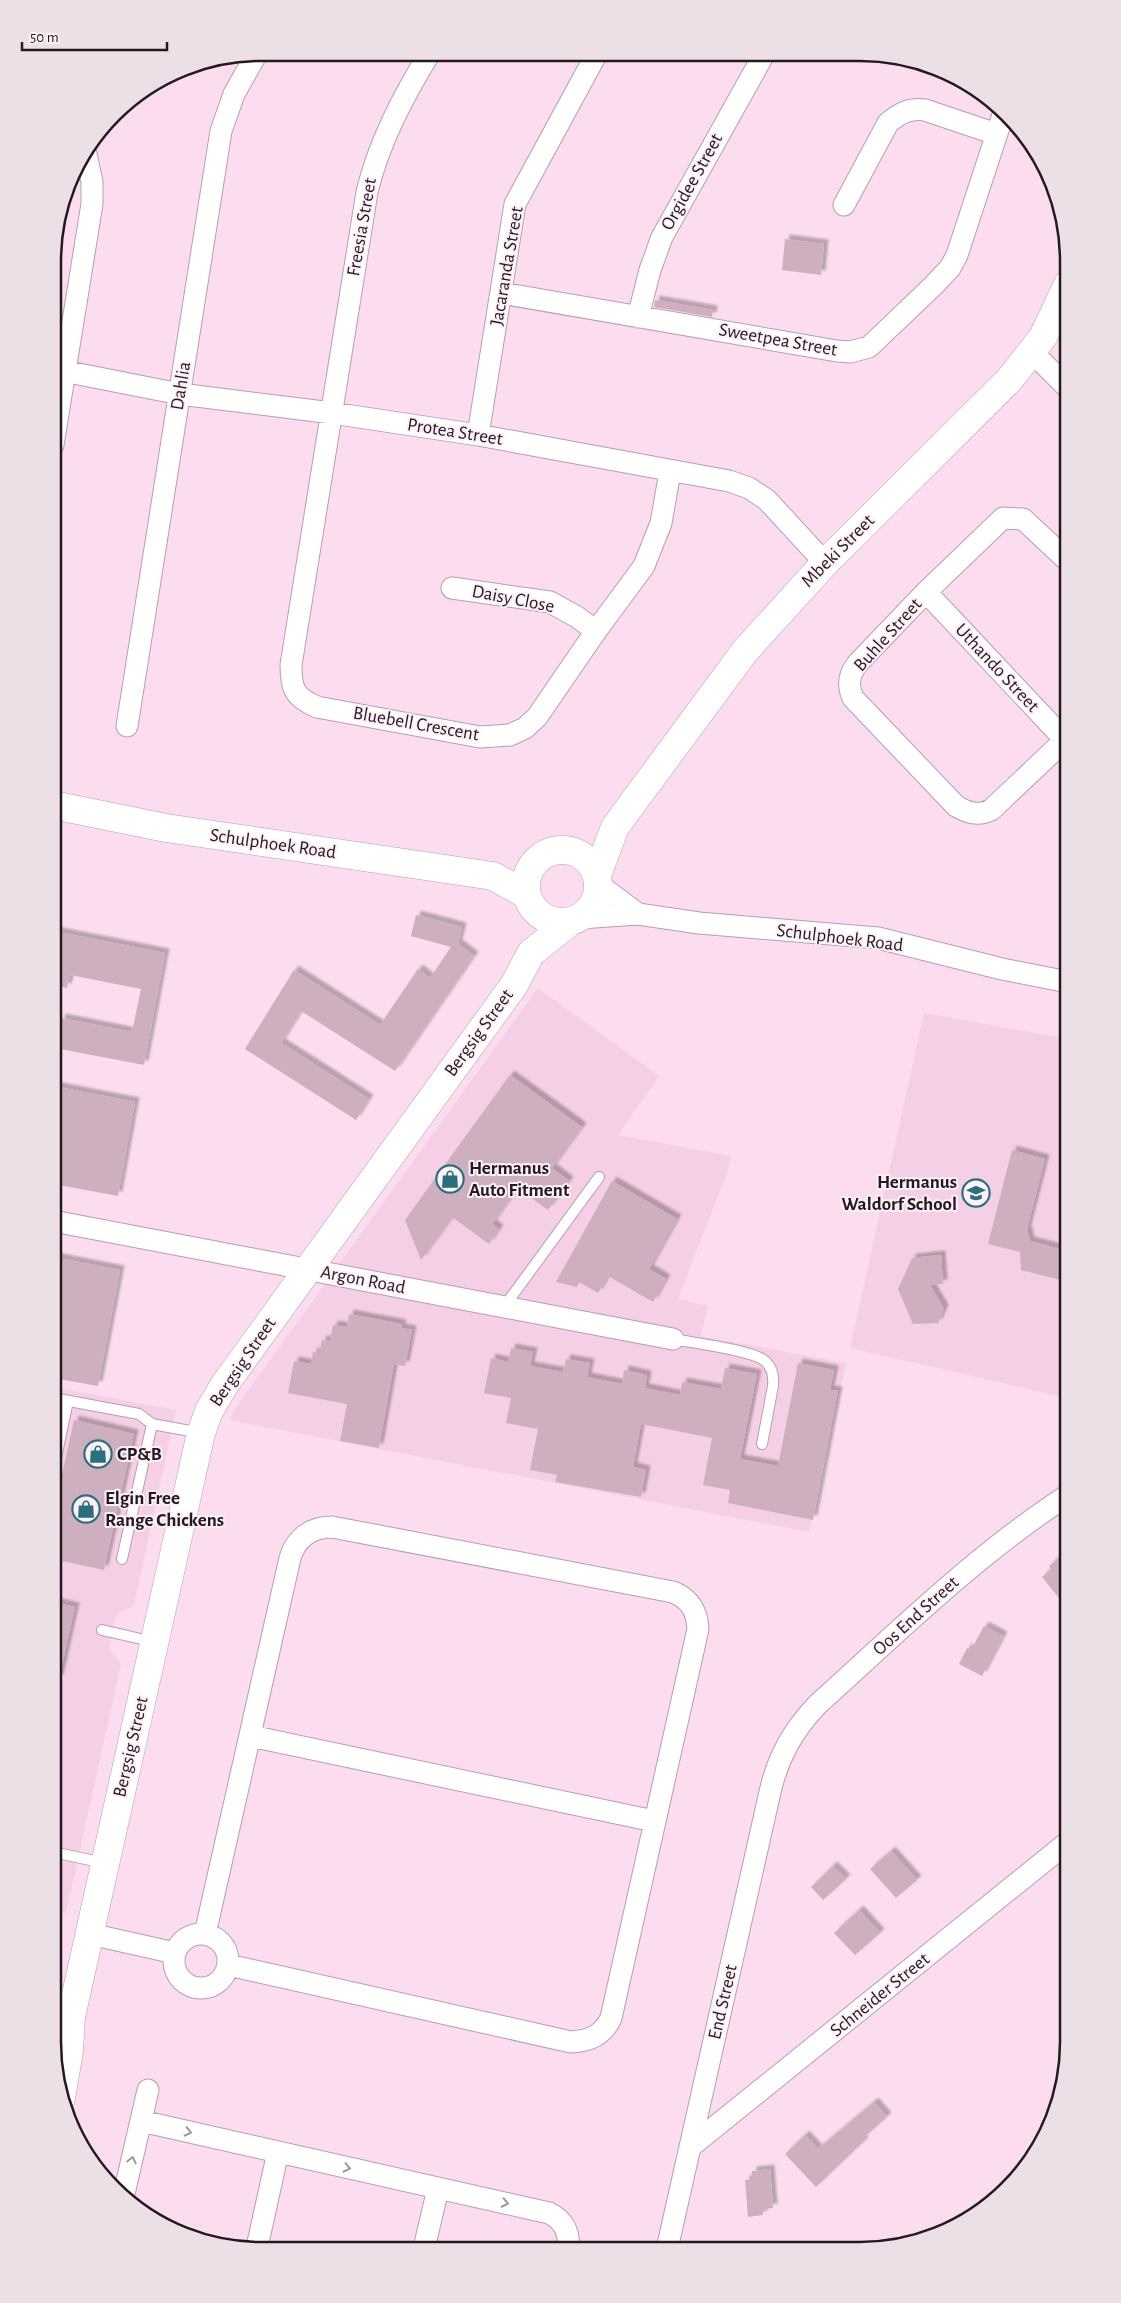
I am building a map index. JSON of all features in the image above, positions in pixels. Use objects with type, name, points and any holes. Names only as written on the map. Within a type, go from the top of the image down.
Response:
[{"type":"street","name":"Freesia Street","points":[[332,413],[367,192],[374,160],[390,125],[425,61]]},
{"type":"street","name":"Jacaranda Street","points":[[478,435],[515,204],[593,61]]},
{"type":"street","name":"Orgidee Street","points":[[638,317],[650,270],[662,237],[761,61]]},
{"type":"street","name":"Dahlia","points":[[127,726],[221,131],[234,94],[252,62]]},
{"type":"street","points":[[844,205],[888,123],[899,113],[916,109],[925,110],[996,134]]},
{"type":"street","name":"Sweetpea Street","points":[[501,292],[837,351],[850,352],[869,347],[950,268],[965,234],[1001,120]]},
{"type":"street","points":[[61,360],[92,204],[92,182],[88,162]]},
{"type":"street","name":"Mbeki Street","points":[[598,879],[615,827],[746,651],[825,563],[1009,380],[1032,352],[1052,320],[1060,302]]},
{"type":"street","points":[[1032,352],[1060,380]]},
{"type":"street","name":"Protea Street","points":[[61,370],[180,394],[332,413],[478,435],[729,482],[749,488],[767,500],[825,563]]},
{"type":"street","name":"Bluebell Crescent","points":[[332,413],[291,665],[293,688],[305,702],[318,707],[480,737],[510,735],[525,728],[537,717],[596,631],[644,566],[660,523],[670,472]]},
{"type":"street","name":"Buhle Street","points":[[1060,554],[1023,519],[1003,518],[926,592],[852,670],[849,690],[853,698],[956,806],[976,814],[991,810],[1060,747]]},
{"type":"street","name":"Daisy Close","points":[[452,588],[550,602],[577,617],[596,631]]},
{"type":"street","name":"Uthando Street","points":[[926,592],[1060,735]]},
{"type":"street","name":"Schulphoek Road","points":[[61,807],[166,828],[493,876],[529,900]]},
{"type":"street","name":"Mbeki Street","points":[[569,850],[615,827]]},
{"type":"street","points":[[569,850],[588,859],[598,879],[595,901],[589,911],[575,920],[558,922],[538,914],[529,900],[525,884],[532,864],[539,857],[549,852],[569,850]]},
{"type":"street","name":"Schulphoek Road","points":[[493,876],[532,864]]},
{"type":"street","name":"Schulphoek Road","points":[[598,879],[638,914]]},
{"type":"street","name":"Bergsig Street","points":[[529,900],[531,952]]},
{"type":"street","name":"Schulphoek Road","points":[[575,920],[638,914],[699,922],[878,938],[1002,969],[1060,980]]},
{"type":"street","name":"Bergsig Street","points":[[61,2045],[71,2017],[90,1934],[201,1433],[216,1397],[514,985],[531,952],[575,920]]},
{"type":"street","name":"Argon Road","points":[[61,1223],[673,1340]]},
{"type":"street","name":"Oos End Street","points":[[781,1755],[804,1719],[826,1697],[963,1574],[1000,1543],[1060,1501]]},
{"type":"street","points":[[205,1934],[292,1550],[303,1536],[316,1528],[332,1527],[673,1592],[690,1603],[695,1611],[698,1628],[611,2018],[601,2033],[586,2040],[572,2042],[228,1965]]},
{"type":"street","points":[[250,1736],[654,1821]]},
{"type":"street","name":"End Street","points":[[669,2242],[770,1792],[781,1755]]},
{"type":"street","name":"Schneider Street","points":[[690,2147],[1060,1848]]},
{"type":"street","points":[[198,1933],[205,1934],[223,1945],[228,1965],[222,1978],[216,1983],[202,1988],[195,1987],[188,1985],[174,1968],[175,1953],[183,1940],[198,1933]]},
{"type":"street","points":[[90,1934],[175,1953]]},
{"type":"street","points":[[125,2188],[148,2090]]},
{"type":"street","points":[[141,2121],[550,2213],[561,2220],[565,2226],[569,2242]]},
{"type":"street","points":[[258,2242],[278,2152]]},
{"type":"street","points":[[425,2242],[438,2188]]},
{"type":"lane","points":[[504,1307],[599,1177]]},
{"type":"lane","points":[[673,1340],[756,1356],[770,1366],[774,1379],[762,1444]]},
{"type":"lane","points":[[61,1400],[140,1414],[152,1424],[201,1433]]},
{"type":"lane","points":[[61,1434],[68,1401]]},
{"type":"lane","points":[[122,1559],[152,1424]]},
{"type":"lane","points":[[102,1630],[155,1642]]},
{"type":"lane","points":[[61,1854],[105,1864]]},
{"type":"shaded area","points":[[538,988],[659,1076],[618,1135],[731,1156],[727,1173],[678,1299],[708,1306],[701,1336],[846,1363],[809,1532],[230,1420],[234,1410]]},
{"type":"shaded area","name":"Hermanus Waldorf School","points":[[924,1013],[1060,1038],[1060,1396],[850,1348]]},
{"type":"shaded area","points":[[61,1388],[176,1410],[134,1605],[116,1615],[109,1649],[121,1664],[66,1913],[61,1912]]},
{"type":"building","points":[[785,239],[824,244],[821,275],[782,270]]},
{"type":"building","points":[[655,300],[713,310],[712,317],[654,307]]},
{"type":"building","points":[[416,915],[462,927],[458,944],[474,956],[395,1071],[301,1011],[281,1043],[369,1099],[356,1120],[245,1049],[294,970],[380,1025],[418,969],[430,978],[451,947],[411,936]]},
{"type":"building","points":[[61,933],[165,953],[144,1065],[61,1049],[61,1018],[132,1032],[141,989],[70,975],[67,988],[61,987]]},
{"type":"building","points":[[510,1075],[582,1127],[552,1168],[569,1181],[548,1210],[518,1188],[492,1224],[499,1229],[489,1244],[452,1217],[421,1260],[405,1220]]},
{"type":"building","points":[[61,1088],[135,1102],[118,1196],[61,1185]]},
{"type":"building","points":[[1012,1150],[1045,1159],[1027,1229],[1030,1241],[1060,1249],[1060,1280],[1021,1270],[1020,1252],[988,1244]]},
{"type":"building","points":[[612,1181],[677,1219],[649,1269],[666,1279],[653,1302],[608,1276],[598,1293],[579,1282],[577,1287],[556,1282]]},
{"type":"building","points":[[941,1255],[943,1284],[930,1285],[944,1309],[938,1323],[913,1324],[898,1289],[912,1258]]},
{"type":"building","points":[[61,1259],[120,1270],[98,1386],[61,1379]]},
{"type":"building","points":[[349,1314],[402,1324],[401,1328],[412,1330],[405,1366],[394,1364],[379,1448],[340,1441],[347,1404],[288,1393],[294,1361],[311,1364],[313,1352],[319,1353],[322,1340],[330,1341],[333,1325],[347,1327]]},
{"type":"building","points":[[511,1348],[533,1352],[530,1366],[563,1372],[566,1359],[590,1363],[587,1377],[622,1384],[624,1370],[647,1375],[645,1388],[680,1395],[682,1382],[721,1389],[725,1368],[757,1374],[740,1459],[778,1466],[798,1363],[834,1370],[830,1390],[838,1391],[813,1520],[728,1503],[730,1490],[703,1485],[712,1438],[641,1424],[633,1467],[646,1470],[641,1497],[555,1482],[557,1475],[530,1470],[538,1429],[506,1423],[511,1398],[484,1393],[491,1358],[508,1362]]},
{"type":"building","points":[[74,1420],[134,1434],[104,1570],[61,1561],[61,1479]]},
{"type":"building","points":[[1060,1557],[1059,1598],[1042,1577],[1051,1569],[1049,1566]]},
{"type":"building","points":[[61,1604],[75,1607],[61,1670]]},
{"type":"building","points":[[984,1626],[1003,1636],[982,1676],[959,1664],[967,1648],[971,1650]]},
{"type":"building","points":[[891,1851],[917,1880],[896,1898],[870,1869]]},
{"type":"building","points":[[833,1866],[846,1879],[823,1900],[811,1887]]},
{"type":"building","points":[[859,1910],[880,1933],[855,1955],[834,1933]]},
{"type":"building","points":[[874,2102],[887,2117],[862,2139],[864,2141],[816,2187],[785,2154],[805,2135],[818,2149]]},
{"type":"building","points":[[770,2169],[773,2208],[763,2209],[763,2215],[748,2217],[745,2180],[752,2179],[752,2171]]},
{"type":"place","name":"Hermanus Auto Fitment","points":[[450,1179]]},
{"type":"place","name":"Hermanus Waldorf School","points":[[976,1193]]},
{"type":"place","name":"CP&B","points":[[98,1454]]},
{"type":"place","name":"Elgin Free Range Chickens","points":[[86,1509]]}]
